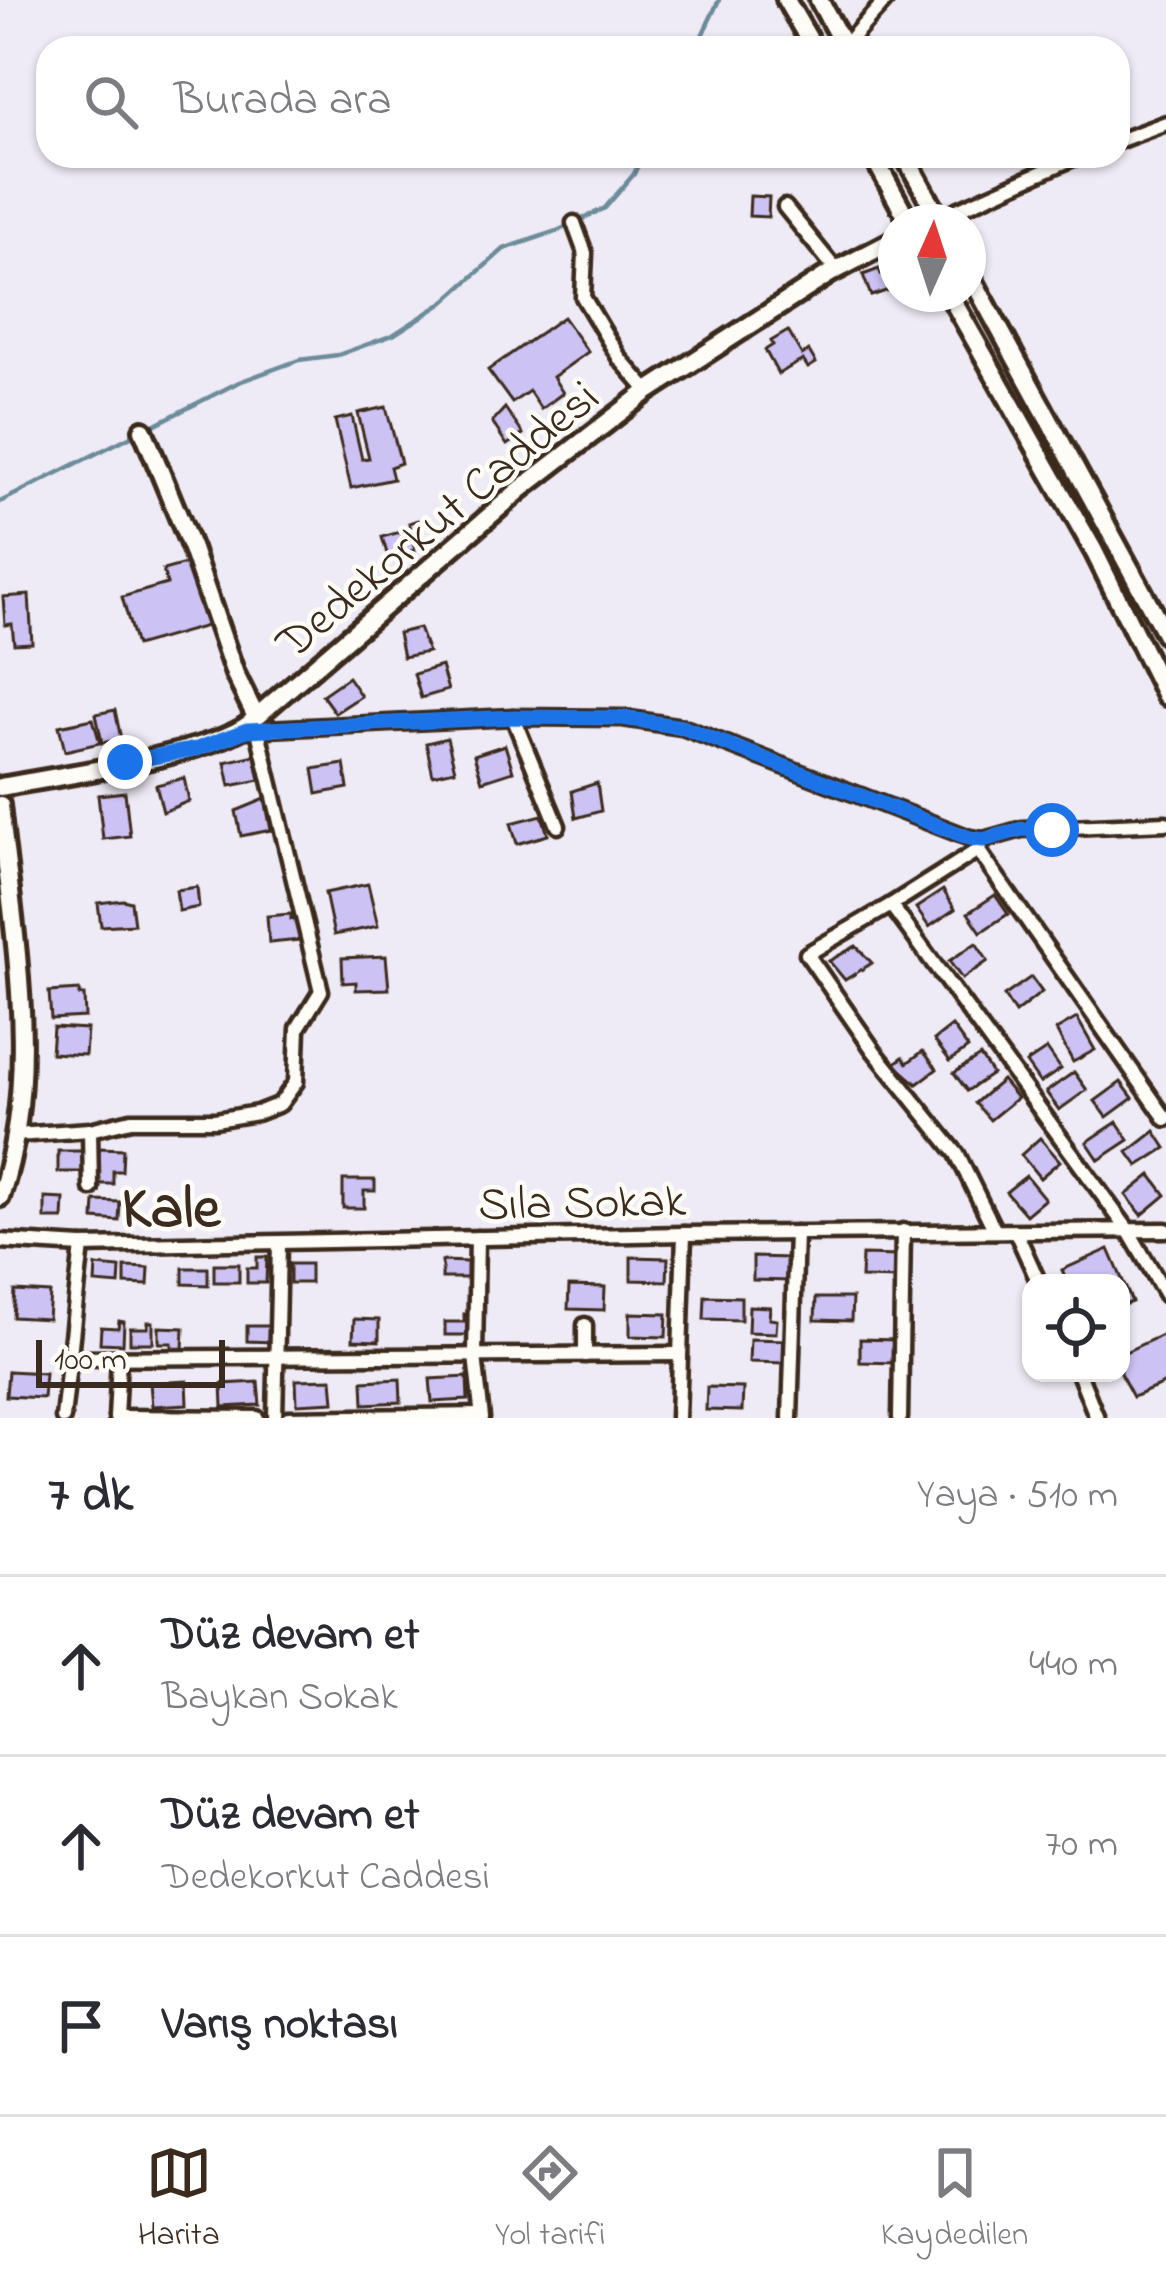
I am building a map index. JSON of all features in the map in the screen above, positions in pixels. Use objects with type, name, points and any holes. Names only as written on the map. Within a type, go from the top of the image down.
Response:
[{"type":"street","points":[[786,0],[807,36]]},
{"type":"street","points":[[819,0],[838,36]]},
{"type":"street","points":[[854,36],[886,0]]},
{"type":"street","points":[[1130,136],[1166,122]]},
{"type":"street","points":[[880,168],[899,204]]},
{"type":"street","points":[[912,168],[931,204]]},
{"type":"street","points":[[974,204],[1052,168]]},
{"type":"street","points":[[785,207],[836,270]]},
{"type":"street","points":[[574,223],[585,253],[583,297],[620,359],[648,391]]},
{"type":"street","name":"Dedekorkut Caddesi","points":[[0,787],[197,749],[254,726],[521,489],[648,391],[836,270],[878,248]]},
{"type":"street","points":[[986,304],[1166,635]]},
{"type":"street","points":[[959,312],[1094,550],[1166,696]]},
{"type":"street","points":[[16,1135],[90,1130],[131,1120],[215,1120],[280,1104],[296,1082],[298,1028],[322,991],[254,726],[192,549],[143,430]]},
{"type":"street","points":[[254,726],[514,717],[623,718],[682,727],[981,845],[1166,1119]]},
{"type":"street","points":[[514,717],[558,826]]},
{"type":"street","points":[[0,805],[22,1081],[16,1135],[0,1197]]},
{"type":"street","points":[[995,1231],[957,1154],[874,1051],[807,954],[981,845],[1022,829],[1166,823]]},
{"type":"street","points":[[891,905],[1128,1230],[1166,1294]]},
{"type":"street","points":[[90,1130],[91,1188]]},
{"type":"street","name":"Sıla Sokak","points":[[0,1240],[82,1246],[1166,1229]]},
{"type":"street","points":[[900,1418],[904,1231]]},
{"type":"street","points":[[1016,1232],[1035,1274]]},
{"type":"street","points":[[790,1418],[796,1233]]},
{"type":"street","points":[[678,1418],[684,1234]]},
{"type":"street","points":[[288,1418],[482,1417],[475,1356],[476,1238]]},
{"type":"street","points":[[275,1418],[279,1244]]},
{"type":"street","points":[[63,1418],[82,1246]]},
{"type":"street","points":[[585,1325],[585,1355]]},
{"type":"street","points":[[72,1358],[680,1354]]},
{"type":"street","points":[[118,1358],[116,1418],[257,1418]]},
{"type":"street","points":[[1083,1382],[1097,1418]]},
{"type":"building","points":[[750,196],[769,197],[768,217],[749,216]]},
{"type":"building","points":[[878,269],[878,294],[871,296],[863,275]]},
{"type":"building","points":[[563,317],[588,352],[553,377],[563,393],[541,409],[529,391],[512,403],[488,370]]},
{"type":"building","points":[[788,331],[802,355],[809,351],[816,363],[808,368],[803,360],[778,374],[765,350]]},
{"type":"building","points":[[386,407],[401,463],[390,467],[393,479],[351,488],[335,420],[352,416],[362,459],[369,458],[358,413]]},
{"type":"building","points":[[505,408],[523,434],[507,445],[492,422]]},
{"type":"building","points":[[418,520],[422,534],[411,537],[415,550],[388,557],[382,537],[411,529],[409,523]]},
{"type":"building","points":[[192,562],[210,625],[136,646],[122,597],[167,584],[163,570]]},
{"type":"building","points":[[29,595],[32,643],[14,644],[12,624],[5,625],[3,597]]},
{"type":"building","points":[[419,628],[428,652],[403,657],[398,633]]},
{"type":"building","points":[[441,666],[448,690],[421,698],[414,674]]},
{"type":"building","points":[[348,677],[361,696],[335,713],[322,695]]},
{"type":"building","points":[[115,710],[121,739],[102,743],[96,714]]},
{"type":"building","points":[[93,719],[100,743],[65,751],[59,726]]},
{"type":"building","points":[[447,738],[455,770],[433,775],[426,743]]},
{"type":"building","points":[[505,745],[513,771],[482,781],[474,755]]},
{"type":"building","points":[[255,755],[260,780],[230,786],[225,762]]},
{"type":"building","points":[[344,764],[348,788],[317,794],[313,769]]},
{"type":"building","points":[[184,778],[189,801],[163,812],[156,785]]},
{"type":"building","points":[[597,783],[601,811],[576,818],[572,791]]},
{"type":"building","points":[[125,792],[130,836],[103,839],[98,795]]},
{"type":"building","points":[[265,799],[271,830],[241,836],[236,811]]},
{"type":"building","points":[[542,815],[548,835],[517,844],[511,823]]},
{"type":"building","points":[[368,884],[378,926],[334,935],[325,893]]},
{"type":"building","points":[[197,887],[199,907],[179,911],[176,890]]},
{"type":"building","points":[[943,890],[955,909],[929,927],[916,908]]},
{"type":"building","points":[[995,895],[1008,914],[981,932],[968,913]]},
{"type":"building","points":[[131,902],[134,924],[101,926],[98,903]]},
{"type":"building","points":[[291,914],[291,919],[299,919],[301,940],[269,943],[267,916]]},
{"type":"building","points":[[976,943],[988,961],[962,979],[949,961]]},
{"type":"building","points":[[856,946],[872,963],[845,980],[829,961]]},
{"type":"building","points":[[386,956],[389,989],[356,990],[356,982],[343,983],[342,958]]},
{"type":"building","points":[[1031,977],[1042,992],[1015,1013],[1004,996]]},
{"type":"building","points":[[79,990],[84,995],[85,1017],[51,1019],[49,992]]},
{"type":"building","points":[[1077,1018],[1095,1050],[1073,1062],[1056,1030]]},
{"type":"building","points":[[952,1026],[968,1048],[950,1061],[934,1040]]},
{"type":"building","points":[[53,1027],[87,1029],[85,1055],[51,1053]]},
{"type":"building","points":[[1047,1049],[1061,1069],[1040,1083],[1026,1063]]},
{"type":"building","points":[[923,1051],[937,1069],[917,1084],[894,1064],[903,1057],[907,1063]]},
{"type":"building","points":[[980,1056],[992,1074],[967,1091],[954,1073]]},
{"type":"building","points":[[1074,1072],[1087,1090],[1059,1110],[1046,1092]]},
{"type":"building","points":[[1002,1080],[1017,1098],[990,1120],[975,1103]]},
{"type":"building","points":[[1121,1082],[1133,1098],[1107,1117],[1095,1101]]},
{"type":"building","points":[[1117,1122],[1129,1140],[1099,1160],[1087,1142]]},
{"type":"building","points":[[1155,1131],[1166,1148],[1138,1166],[1128,1152]]},
{"type":"building","points":[[1040,1138],[1060,1161],[1040,1178],[1021,1155]]},
{"type":"building","points":[[99,1148],[123,1149],[122,1171],[113,1171],[113,1184],[99,1184]]},
{"type":"building","points":[[58,1151],[86,1151],[86,1172],[58,1172]]},
{"type":"building","points":[[1151,1175],[1166,1195],[1142,1215],[1126,1195]]},
{"type":"building","points":[[1026,1176],[1045,1199],[1026,1215],[1006,1192]]},
{"type":"building","points":[[343,1180],[375,1180],[375,1191],[364,1191],[364,1208],[343,1208]]},
{"type":"building","points":[[45,1198],[64,1199],[63,1219],[45,1219]]},
{"type":"building","points":[[95,1201],[120,1202],[119,1221],[94,1219]]},
{"type":"building","points":[[1109,1249],[1120,1274],[1064,1274],[1062,1270]]},
{"type":"building","points":[[862,1255],[898,1256],[897,1279],[861,1278]]},
{"type":"building","points":[[257,1257],[267,1257],[266,1283],[247,1283],[247,1268],[257,1268]]},
{"type":"building","points":[[631,1257],[668,1258],[667,1281],[631,1280]]},
{"type":"building","points":[[753,1257],[790,1258],[789,1281],[753,1280]]},
{"type":"building","points":[[442,1261],[467,1262],[467,1278],[442,1278]]},
{"type":"building","points":[[214,1264],[239,1264],[239,1282],[214,1282]]},
{"type":"building","points":[[290,1264],[310,1264],[310,1283],[290,1283]]},
{"type":"building","points":[[96,1266],[120,1268],[119,1285],[95,1283]]},
{"type":"building","points":[[125,1267],[149,1268],[148,1285],[125,1284]]},
{"type":"building","points":[[183,1268],[208,1268],[208,1285],[183,1284]]},
{"type":"building","points":[[569,1286],[605,1287],[604,1310],[568,1309]]},
{"type":"building","points":[[15,1291],[50,1293],[48,1319],[13,1317]]},
{"type":"building","points":[[705,1296],[741,1297],[741,1320],[704,1319]]},
{"type":"building","points":[[816,1298],[852,1298],[851,1321],[815,1320]]},
{"type":"building","points":[[749,1306],[770,1307],[769,1319],[777,1320],[776,1333],[748,1332]]},
{"type":"building","points":[[630,1313],[667,1314],[666,1337],[630,1336]]},
{"type":"building","points":[[464,1314],[470,1315],[470,1335],[445,1335],[445,1322],[464,1322]]},
{"type":"building","points":[[354,1319],[379,1320],[379,1341],[353,1340]]},
{"type":"building","points":[[119,1321],[124,1322],[123,1344],[100,1343],[101,1327],[118,1328]]},
{"type":"building","points":[[148,1322],[153,1322],[153,1343],[130,1343],[130,1328],[148,1328]]},
{"type":"building","points":[[247,1326],[272,1326],[272,1342],[247,1341]]},
{"type":"building","points":[[159,1327],[184,1328],[183,1349],[159,1343]]},
{"type":"building","points":[[1162,1335],[1166,1383],[1133,1397],[1125,1382],[1130,1382],[1130,1350]]},
{"type":"building","points":[[750,1339],[786,1340],[786,1363],[749,1362]]},
{"type":"building","points":[[860,1339],[896,1340],[896,1363],[860,1362]]},
{"type":"building","points":[[8,1371],[45,1373],[43,1398],[6,1396]]},
{"type":"building","points":[[467,1377],[468,1400],[432,1402],[430,1379]]},
{"type":"building","points":[[332,1379],[334,1402],[297,1404],[296,1380]]},
{"type":"building","points":[[400,1379],[401,1402],[364,1404],[363,1381]]},
{"type":"building","points":[[187,1381],[188,1404],[152,1406],[150,1383]]},
{"type":"building","points":[[258,1382],[260,1405],[223,1407],[222,1384]]},
{"type":"building","points":[[707,1387],[743,1388],[742,1411],[706,1410]]},
{"type":"waterway","points":[[702,36],[719,0]]},
{"type":"waterway","points":[[150,427],[239,382],[393,335],[443,303],[504,249],[605,208],[637,168]]},
{"type":"waterway","points":[[0,502],[139,432]]},
{"type":"district","name":"Kale","points":[[171,1205]]},
{"type":"route","points":[[125,762],[197,749],[247,730],[514,717],[623,718],[682,727],[743,748],[970,838],[983,840],[1022,829],[1052,830]]}]
